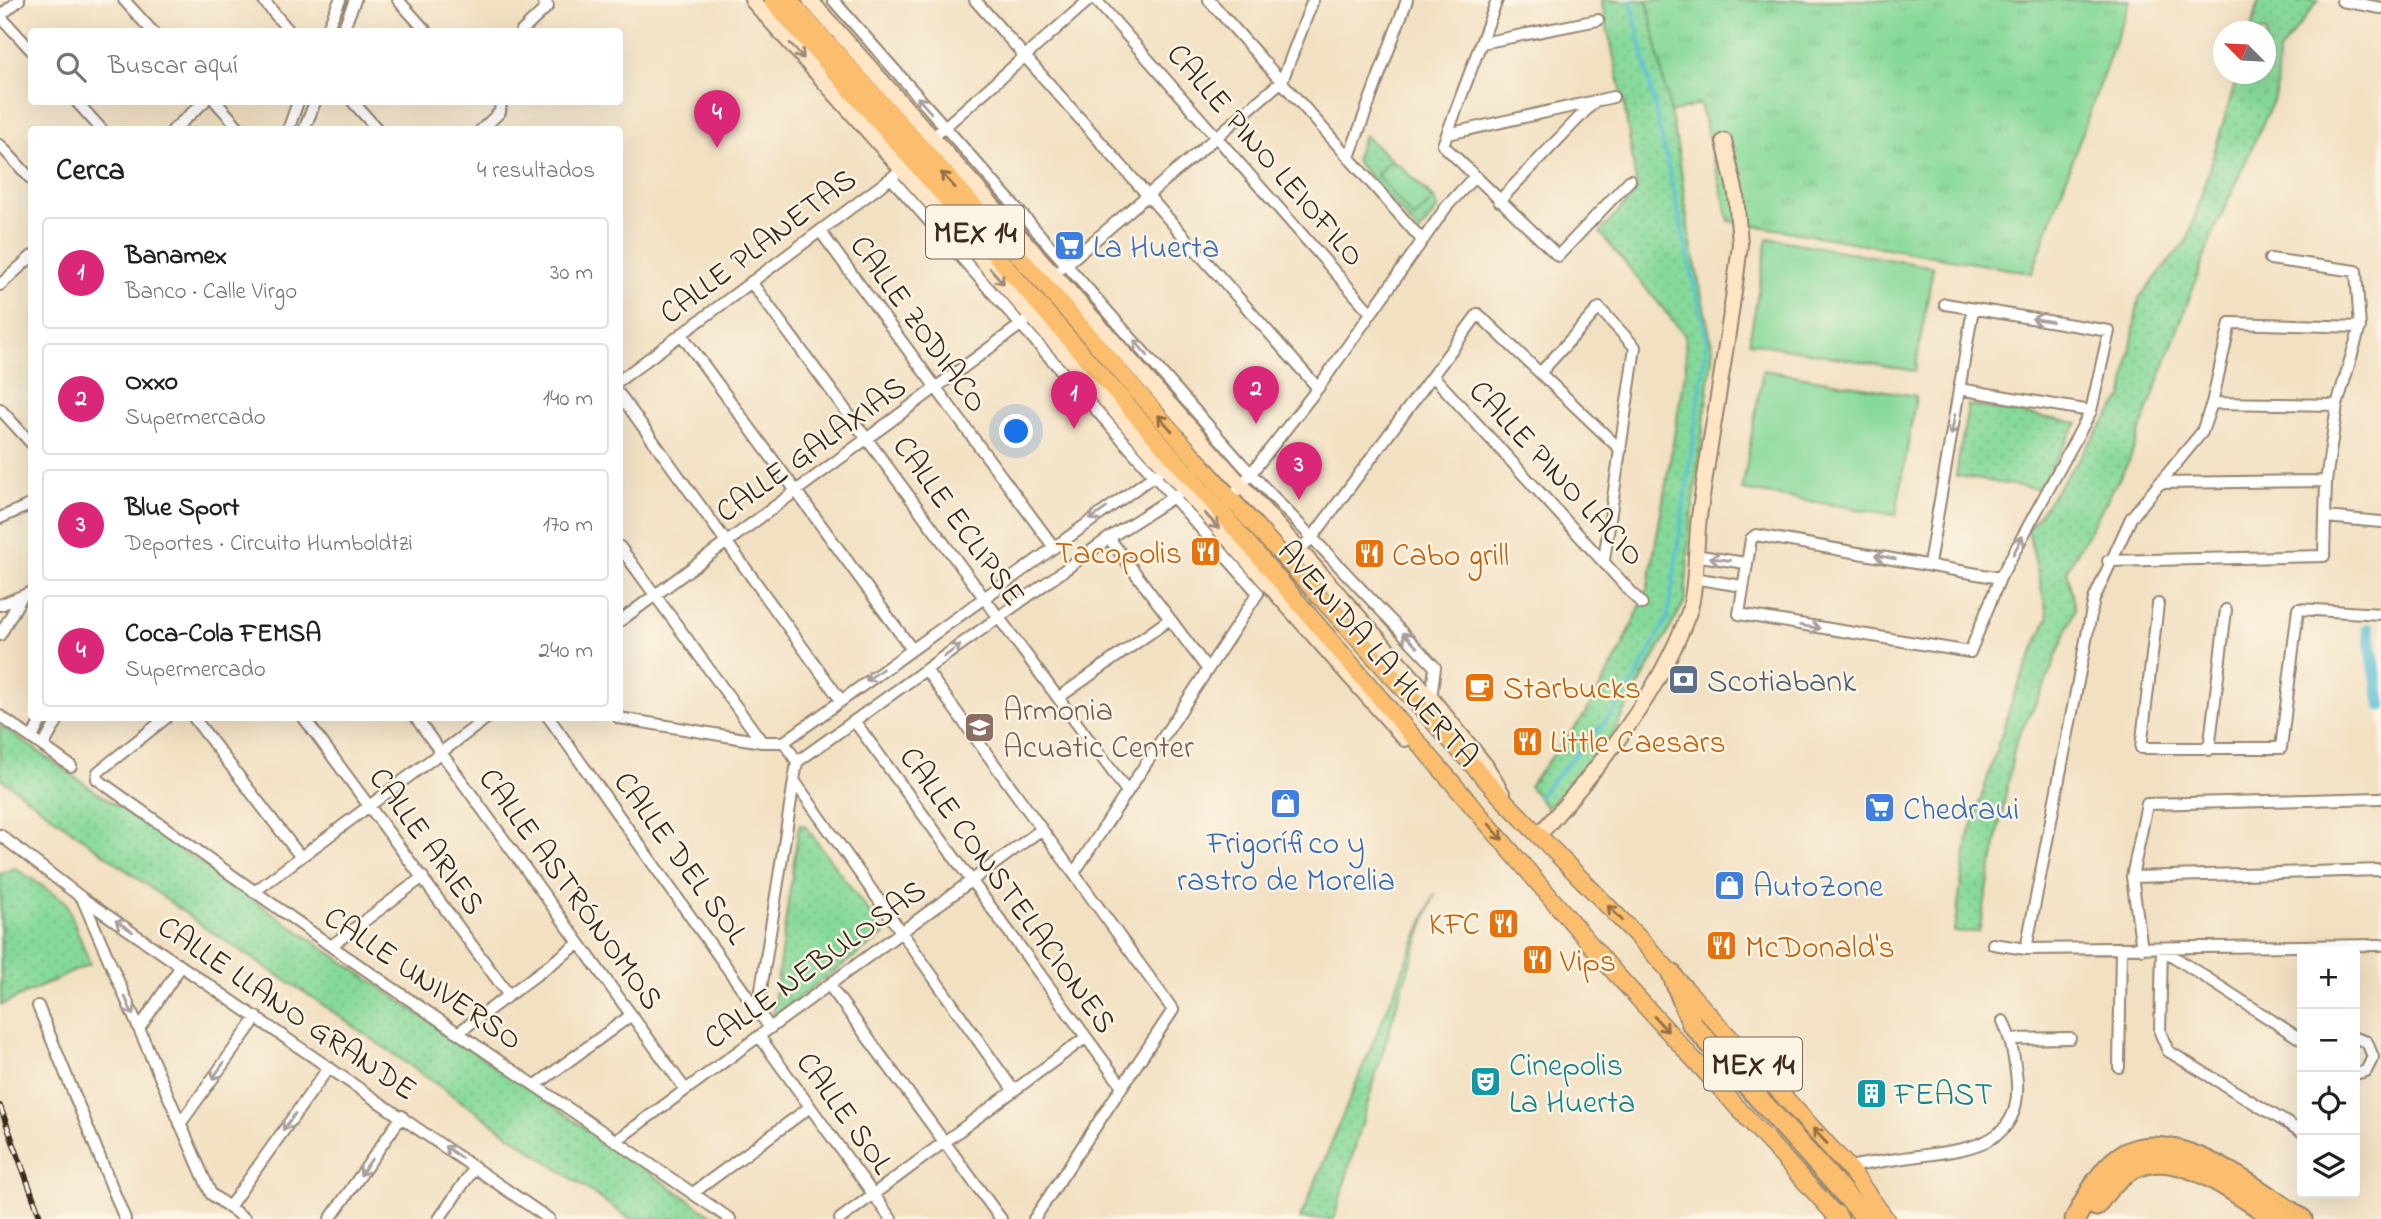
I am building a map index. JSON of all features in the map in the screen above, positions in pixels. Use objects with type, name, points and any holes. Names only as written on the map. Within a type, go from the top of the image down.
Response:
[{"type":"highway","points":[[1672,974],[1692,1024],[1867,1219]]},
{"type":"highway","points":[[2075,1219],[2104,1171],[2116,1159],[2153,1147],[2175,1149],[2205,1158],[2302,1219]]},
{"type":"highway","points":[[2088,1219],[2114,1181],[2129,1168],[2163,1161],[2188,1167],[2277,1219]]},
{"type":"main road","name":"AVENIDA LA HUERTA","points":[[772,0],[1032,317],[1166,469],[1201,479],[1231,499],[1506,801],[1672,974],[1848,1167],[1886,1219]]},
{"type":"main road","name":"AVENIDA LA HUERTA","points":[[789,0],[907,164],[1049,280],[1197,461],[1201,479]]},
{"type":"main road","name":"AVENIDA LA HUERTA","points":[[1231,499],[1451,780],[1615,973],[1817,1194],[1835,1218]]},
{"type":"street","points":[[19,0],[0,16],[28,47]]},
{"type":"street","points":[[263,0],[287,28]]},
{"type":"street","points":[[328,28],[340,0]]},
{"type":"street","points":[[343,28],[355,0]]},
{"type":"street","points":[[398,0],[423,28]]},
{"type":"street","points":[[752,0],[907,164],[1032,317],[1166,469],[1201,479],[1258,593],[1206,667],[1074,873]]},
{"type":"street","points":[[810,0],[1067,263],[1250,472],[1436,667],[1431,698]]},
{"type":"street","points":[[833,0],[939,132],[1201,479],[1424,760],[1451,780]]},
{"type":"street","points":[[975,0],[1318,388]]},
{"type":"street","name":"CALLE PLANETAS","points":[[623,378],[907,164],[939,132],[1089,0]]},
{"type":"street","name":"CALLE PINO LEIOFILO","points":[[1096,0],[1370,312]]},
{"type":"street","points":[[1209,0],[1422,240]]},
{"type":"street","points":[[1221,13],[1226,0]]},
{"type":"street","points":[[1049,280],[1282,81],[1313,0]]},
{"type":"street","points":[[1349,157],[1407,0]]},
{"type":"street","points":[[1497,0],[1444,145],[1558,256],[1630,180]]},
{"type":"street","points":[[2342,1],[2381,8]]},
{"type":"street","points":[[130,2],[150,28]]},
{"type":"street","points":[[524,28],[545,3]]},
{"type":"street","points":[[1482,44],[1598,20]]},
{"type":"street","points":[[1448,134],[1613,97]]},
{"type":"street","points":[[1499,201],[1594,102]]},
{"type":"street","points":[[80,105],[98,126]]},
{"type":"street","points":[[177,126],[201,105]]},
{"type":"street","points":[[219,105],[237,126]]},
{"type":"street","points":[[289,126],[297,105]]},
{"type":"street","points":[[306,126],[314,105]]},
{"type":"street","points":[[356,105],[374,126]]},
{"type":"street","points":[[484,126],[501,107]]},
{"type":"street","points":[[1539,835],[1606,758],[1643,705],[1674,649],[1691,608],[1694,555],[1740,244],[1736,194],[1724,141]]},
{"type":"street","points":[[0,145],[28,176]]},
{"type":"street","points":[[1475,176],[1422,240],[1318,388],[1231,499],[1300,550],[1431,698],[1493,775],[1506,801]]},
{"type":"street","name":"CALLE ZODIACO","points":[[820,231],[1053,546]]},
{"type":"street","points":[[2,279],[28,259]]},
{"type":"street","points":[[2108,561],[2324,556],[2326,481],[2337,405],[2360,327],[2356,271],[2270,259]]},
{"type":"street","name":"CALLE ECLIPSE","points":[[751,282],[1126,790]]},
{"type":"street","points":[[1945,304],[2109,331],[2091,411],[2000,578],[1970,652],[1742,617],[1738,610],[1752,536],[2000,578]]},
{"type":"street","points":[[1541,372],[1598,308],[1635,347],[1604,560]]},
{"type":"street","points":[[1929,564],[1973,309]]},
{"type":"street","points":[[1300,550],[1312,538],[1478,314],[1621,450]]},
{"type":"street","name":"CALLE GALAXIAS","points":[[623,619],[1032,317]]},
{"type":"street","points":[[2026,949],[2094,599],[2108,561],[2131,518],[2202,432],[2212,403],[2230,323],[2360,327]]},
{"type":"street","points":[[681,334],[911,648]]},
{"type":"street","name":"CALLE PINO LACIO","points":[[1433,376],[1642,604]]},
{"type":"street","points":[[1959,389],[2091,411]]},
{"type":"street","points":[[623,399],[840,699]]},
{"type":"street","points":[[2212,403],[2337,405]]},
{"type":"street","points":[[0,409],[28,440]]},
{"type":"street","points":[[623,719],[762,742],[784,742],[983,596],[1166,469],[1197,461]]},
{"type":"street","points":[[797,762],[1109,537],[1201,479]]},
{"type":"street","points":[[2160,483],[2326,481]]},
{"type":"street","points":[[0,518],[28,506]]},
{"type":"street","points":[[2325,517],[2381,522]]},
{"type":"street","points":[[1109,537],[1206,667]]},
{"type":"street","points":[[623,551],[762,742]]},
{"type":"street","points":[[1694,555],[1745,563]]},
{"type":"street","points":[[1693,578],[1742,586]]},
{"type":"street","points":[[0,605],[26,595]]},
{"type":"street","points":[[0,635],[26,595]]},
{"type":"street","points":[[2158,604],[2141,748],[2281,748],[2298,609],[2381,614]]},
{"type":"street","points":[[2209,750],[2226,610]]},
{"type":"street","points":[[1058,698],[1170,619]]},
{"type":"street","points":[[926,670],[1172,1010],[1034,1219]]},
{"type":"street","points":[[0,716],[71,766]]},
{"type":"street","points":[[32,738],[40,721]]},
{"type":"street","points":[[44,746],[57,721]]},
{"type":"street","name":"CALLE UNIVERSO","points":[[162,721],[98,772],[97,779],[331,946],[730,1219]]},
{"type":"street","points":[[196,721],[300,856]]},
{"type":"street","name":"CALLE ARIES","points":[[306,721],[509,994]]},
{"type":"street","name":"CALLE ASTRÓNOMOS","points":[[418,721],[685,1089]]},
{"type":"street","points":[[254,892],[483,721]]},
{"type":"street","name":"CALLE DEL SOL","points":[[552,721],[770,1028]]},
{"type":"street","name":"CALLE CONSTELACIONES","points":[[855,722],[1122,1086]]},
{"type":"street","points":[[758,1009],[797,762],[784,742]]},
{"type":"street","points":[[795,782],[1014,1091]]},
{"type":"street","points":[[2142,949],[2132,877],[2147,804],[2381,798]]},
{"type":"street","name":"CALLE NEBULOSAS","points":[[617,1140],[1042,829]]},
{"type":"street","name":"CALLE LLANO GRANDE","points":[[0,835],[82,898],[547,1218]]},
{"type":"street","points":[[2132,877],[2381,870]]},
{"type":"street","points":[[331,946],[423,877]]},
{"type":"street","points":[[82,898],[211,1194],[245,1219]]},
{"type":"street","points":[[459,1032],[578,944]]},
{"type":"street","points":[[1993,944],[2026,949],[2381,945]]},
{"type":"street","points":[[2119,1067],[2121,949]]},
{"type":"street","points":[[2162,949],[2297,1037]]},
{"type":"street","points":[[2162,949],[2160,1032],[2168,1051],[2297,1129]]},
{"type":"street","points":[[139,1029],[181,966]]},
{"type":"street","points":[[829,985],[1001,1219]]},
{"type":"street","points":[[37,1006],[125,1219]]},
{"type":"street","points":[[536,1085],[630,1016]]},
{"type":"street","points":[[180,1124],[257,1017]]},
{"type":"street","points":[[1848,1167],[1967,1150],[1993,1139],[2011,1122],[2019,1094],[2011,1039],[2003,1021]]},
{"type":"street","name":"CALLE SOL","points":[[758,1036],[891,1219]]},
{"type":"street","points":[[840,1219],[1085,1038]]},
{"type":"street","points":[[2011,1039],[2070,1038]]},
{"type":"street","points":[[2370,1047],[2381,1040]]},
{"type":"street","points":[[2360,1041],[2370,1047],[2376,1059],[2366,1071],[2360,1073]]},
{"type":"street","points":[[229,1207],[329,1067]]},
{"type":"street","points":[[693,1194],[810,1107]]},
{"type":"street","points":[[330,1219],[401,1116]]},
{"type":"street","points":[[439,1219],[475,1167]]},
{"type":"green space","points":[[1601,0],[1647,0],[1679,155],[1689,234],[1713,350],[1689,540],[1685,601],[1611,737],[1547,808],[1529,786],[1586,713],[1621,650],[1648,588],[1686,367],[1685,335],[1600,233],[1637,190],[1624,103]]},
{"type":"green space","points":[[1647,0],[2130,0],[2032,273],[1729,221],[1700,104],[1670,113]]},
{"type":"green space","points":[[2259,0],[2319,0],[2278,53],[2276,94],[2213,234],[2129,461],[2067,570],[2075,610],[2044,687],[2016,741],[1979,932],[1954,932],[1968,839],[2013,698],[2048,617],[2028,530],[2123,396],[2139,298],[2188,239],[2235,84],[2276,84],[2276,21],[2254,21]]},
{"type":"green space","points":[[1364,135],[1433,197],[1438,208],[1419,233],[1355,160]]},
{"type":"green space","points":[[1388,161],[1401,166],[1433,200],[1414,219],[1377,176]]},
{"type":"green space","points":[[1768,238],[1933,267],[1915,371],[1749,342]]},
{"type":"green space","points":[[1763,370],[1916,396],[1896,515],[1742,490]]},
{"type":"green space","points":[[1968,405],[2078,423],[2038,489],[1956,476]]},
{"type":"green space","points":[[0,725],[717,1219],[630,1219],[313,998],[204,927],[0,778]]},
{"type":"green space","points":[[799,825],[805,826],[885,934],[772,1017]]},
{"type":"green space","points":[[15,868],[66,902],[90,964],[1,1005],[0,874]]},
{"type":"green space","points":[[1435,893],[1398,1000],[1334,1219],[1300,1219]]},
{"type":"waterway","points":[[1539,796],[1615,710],[1637,677],[1668,616],[1707,341],[1631,0]]},
{"type":"waterway","points":[[2368,629],[2381,705]]},
{"type":"railway","points":[[0,1106],[41,1219]]},
{"type":"place","name":"Coca-Cola FEMSA","points":[[717,148]]},
{"type":"place","name":"La Huerta","points":[[1070,246]]},
{"type":"place","name":"Oxxo","points":[[1256,424]]},
{"type":"place","name":"Banamex","points":[[1074,429]]},
{"type":"place","name":"Blue Sport","points":[[1299,500]]},
{"type":"place","name":"Tacopolis","points":[[1205,552]]},
{"type":"place","name":"Cabo grill","points":[[1369,554]]},
{"type":"place","name":"Scotiabank","points":[[1684,680]]},
{"type":"place","name":"Starbucks","points":[[1480,687]]},
{"type":"place","name":"Armonia Acuatic Center","points":[[980,727]]},
{"type":"place","name":"Little Caesars","points":[[1527,741]]},
{"type":"place","name":"Frigorífico y rastro de Morelia","points":[[1286,803]]},
{"type":"place","name":"Chedraui","points":[[1880,808]]},
{"type":"place","name":"AutoZone","points":[[1730,885]]},
{"type":"place","name":"KFC","points":[[1503,923]]},
{"type":"place","name":"McDonald's","points":[[1722,946]]},
{"type":"place","name":"Vips","points":[[1537,960]]},
{"type":"place","name":"Cinepolis La Huerta","points":[[1486,1082]]},
{"type":"place","name":"FEAST","points":[[1871,1093]]}]
